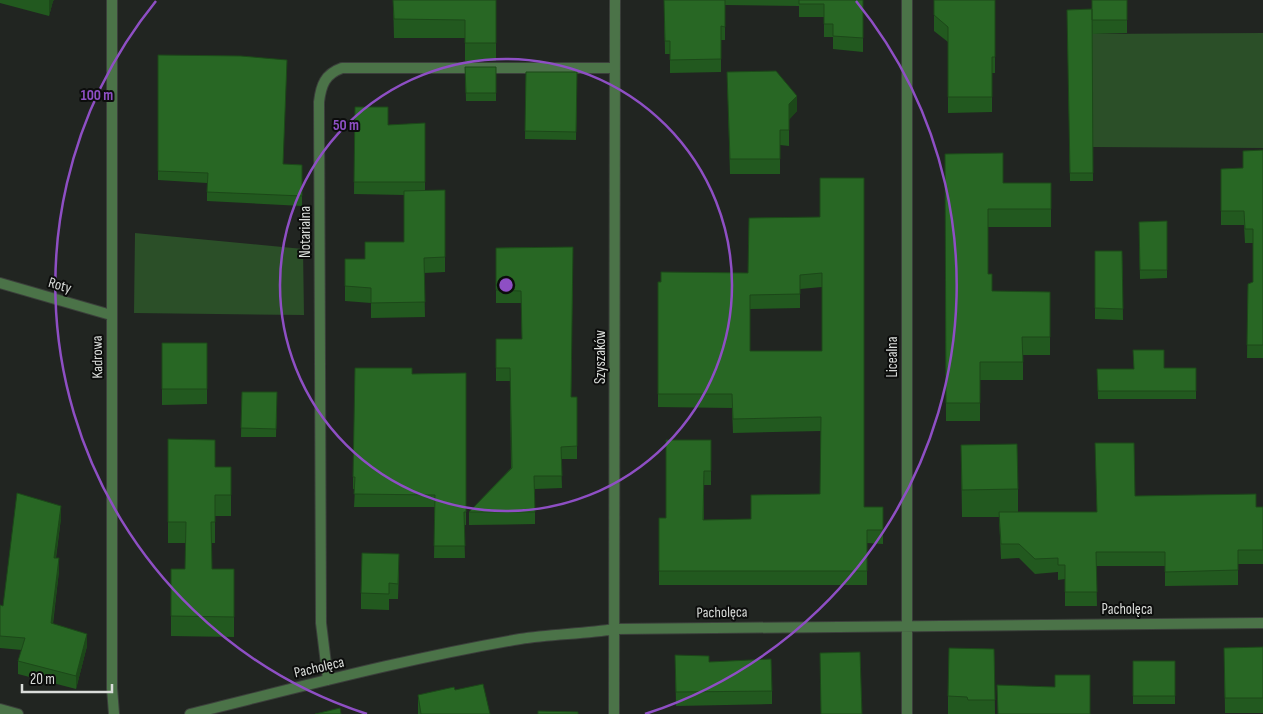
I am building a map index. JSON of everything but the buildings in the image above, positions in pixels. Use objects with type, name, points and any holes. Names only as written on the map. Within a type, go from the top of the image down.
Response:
[{"type":"street","name":"Kadrowa","points":[[112,0],[112,688],[114,714]]},
{"type":"street","name":"Szyszaków","points":[[614,714],[615,0]]},
{"type":"street","name":"Licealna","points":[[907,0],[906,625],[908,714]]},
{"type":"street","name":"Notarialna","points":[[328,680],[321,613],[319,102],[322,85],[329,74],[342,68],[615,68]]},
{"type":"street","name":"Roty","points":[[0,283],[111,315]]},
{"type":"street","name":"Pacholęca","points":[[190,714],[328,680],[496,643],[615,629],[1263,623]]},
{"type":"street","points":[[0,709],[18,714]]},
{"type":"green space","points":[[1263,33],[1263,148],[1093,147],[1092,34]]},
{"type":"green space","points":[[135,233],[303,249],[304,315],[134,313]]}]
